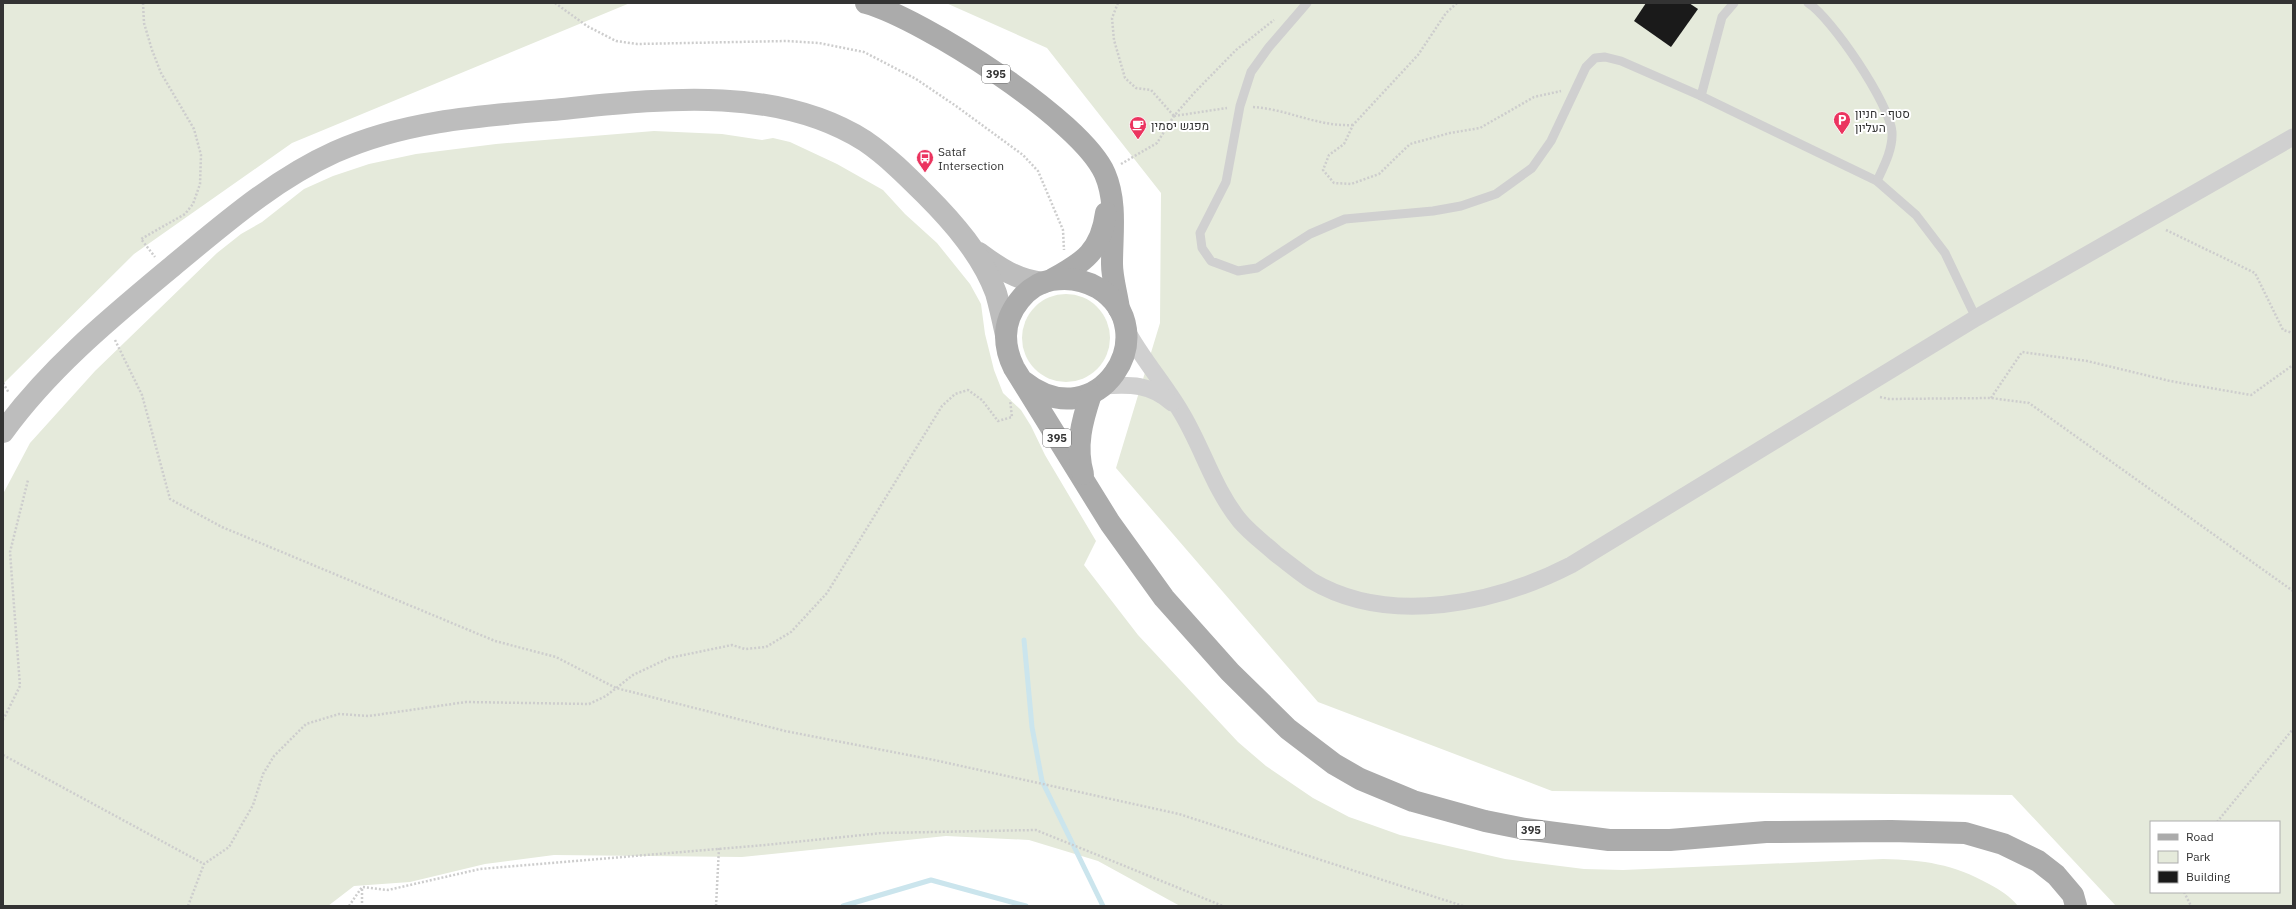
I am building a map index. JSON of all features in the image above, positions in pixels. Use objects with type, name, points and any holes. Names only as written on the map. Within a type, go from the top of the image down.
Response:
[{"type":"main road","name":"395","points":[[866,3],[898,15],[954,45],[1043,107],[1093,156],[1107,183],[1114,231],[1112,266],[1119,309],[1126,329],[1126,345],[1122,361],[1115,375],[1097,390],[1077,398],[1055,397],[1035,390],[1016,388]]},
{"type":"main road","points":[[3,432],[19,410],[61,364],[106,322],[166,271],[247,205],[295,174],[335,152],[385,134],[454,119],[629,102],[704,101],[749,103],[790,111],[829,123],[864,141],[896,165],[939,208],[971,248],[989,278],[997,296],[1006,335]]},
{"type":"main road","name":"395","points":[[1107,183],[1105,221],[1092,252],[1079,265],[1028,291],[1016,304],[1009,319],[1006,335],[1007,352],[1014,368],[1016,388],[1164,598],[1230,672],[1269,711],[1310,748],[1334,764],[1381,789],[1413,801],[1485,821],[1525,829],[1609,840],[1670,840],[1766,832],[1891,831],[1966,833],[2003,844],[2038,861],[2056,875],[2073,895],[2076,906]]},
{"type":"main road","points":[[971,248],[1010,274],[1027,281],[1047,281]]},
{"type":"main road","name":"395","points":[[1047,281],[1071,278],[1090,283],[1107,294],[1119,309]]},
{"type":"main road","name":"395","points":[[1092,494],[1085,480],[1078,452],[1082,423],[1097,390]]},
{"type":"street","points":[[1126,329],[1147,364],[1168,389],[1186,420],[1206,467],[1230,507],[1252,534],[1290,565],[1313,581],[1356,598],[1392,605],[1422,605],[1461,602],[1502,593],[1546,578],[1571,565],[1976,318],[2293,137]]},
{"type":"street","points":[[1097,390],[1127,384],[1143,386],[1155,390],[1177,407],[1186,420]]},
{"type":"lane","points":[[1307,3],[1269,47],[1251,72],[1240,106],[1226,182],[1200,233],[1202,248],[1211,261],[1238,270],[1257,268],[1310,234],[1345,219],[1433,211],[1461,206],[1496,194],[1532,168],[1550,141],[1586,67],[1595,58],[1605,57],[1621,61],[1701,96],[1877,181],[1916,215],[1945,253],[1976,318]]},
{"type":"lane","points":[[1701,96],[1722,17],[1734,3]]},
{"type":"lane","points":[[1808,3],[1829,23],[1878,95],[1885,110],[1892,131],[1889,154],[1877,181]]},
{"type":"path","points":[[143,3],[144,23],[152,50],[162,73],[194,129],[201,155],[200,184],[193,204],[185,214],[141,239],[166,271]]},
{"type":"path","points":[[555,3],[587,26],[616,41],[637,44],[787,41],[819,43],[864,52],[916,79],[956,106],[1023,155],[1038,170],[1061,224],[1065,246],[1064,253]]},
{"type":"path","points":[[1118,3],[1112,18],[1114,40],[1125,78],[1136,88],[1151,90],[1174,116]]},
{"type":"path","points":[[1457,3],[1446,13],[1418,55],[1352,125],[1344,144],[1329,155],[1322,170],[1334,183],[1351,184],[1379,174],[1410,144],[1450,133],[1480,128],[1534,97],[1560,92],[1569,81],[1578,82]]},
{"type":"path","points":[[1107,183],[1157,143],[1174,116],[1236,50],[1277,17]]},
{"type":"path","points":[[1174,116],[1240,106],[1273,108],[1338,126],[1352,125]]},
{"type":"path","points":[[2148,221],[2254,273],[2283,330],[2293,333]]},
{"type":"path","points":[[106,322],[142,395],[170,499],[222,527],[495,640],[556,656],[616,688],[785,731],[934,760],[1179,814],[1463,906]]},
{"type":"path","points":[[1991,398],[2022,352],[2087,361],[2170,381],[2251,396],[2293,365]]},
{"type":"path","points":[[188,906],[204,864],[228,847],[253,805],[263,774],[274,756],[306,724],[339,714],[369,716],[466,702],[589,704],[606,696],[633,675],[669,658],[732,645],[745,649],[766,647],[791,632],[827,593],[942,406],[955,394],[968,390],[982,400],[998,421],[1012,417],[1016,388]]},
{"type":"path","points":[[1859,390],[1889,400],[1991,398],[2028,403],[2293,590]]},
{"type":"path","points":[[3,720],[20,686],[10,552],[28,480]]},
{"type":"path","points":[[2218,821],[2293,729]]},
{"type":"path","points":[[3,755],[204,864]]},
{"type":"path","points":[[362,887],[388,890],[480,869],[882,833],[1036,830],[1223,906]]},
{"type":"path","points":[[716,906],[719,848]]},
{"type":"path","points":[[348,906],[362,887]]},
{"type":"path","points":[[362,887],[362,906]]},
{"type":"path","points":[[2184,893],[2191,906]]},
{"type":"green space","points":[[3,3],[630,3],[292,143],[134,254],[3,384]]},
{"type":"green space","points":[[946,3],[2293,3],[2293,906],[2116,906],[2012,795],[1552,791],[1318,702],[1116,468],[1160,323],[1161,193],[1047,48]]},
{"type":"green space","points":[[654,131],[722,134],[762,140],[773,138],[790,142],[837,164],[883,190],[905,214],[937,243],[970,284],[981,304],[985,334],[994,370],[1003,393],[1021,410],[1031,426],[1045,455],[1096,541],[1084,565],[1138,635],[1238,742],[1266,766],[1313,798],[1349,817],[1400,835],[1505,859],[1584,869],[1623,870],[1883,859],[1925,862],[1938,864],[1976,877],[2005,894],[2018,906],[1180,906],[1098,861],[1029,840],[946,836],[742,857],[554,855],[485,864],[410,882],[354,886],[328,906],[3,906],[3,494],[30,443],[95,371],[217,253],[241,234],[262,222],[304,189],[333,176],[369,164],[416,154],[496,144]]},
{"type":"green space","points":[[1057,294],[1075,294],[1091,301],[1103,313],[1110,329],[1110,347],[1103,363],[1091,375],[1075,382],[1057,382],[1041,375],[1029,363],[1022,347],[1022,329],[1029,313],[1041,301]]},
{"type":"building","points":[[1646,3],[1689,3],[1698,9],[1671,47],[1634,21]]},
{"type":"waterway","points":[[1024,640],[1032,727],[1042,781],[1103,906]]},
{"type":"waterway","points":[[843,906],[931,880],[1026,906]]},
{"type":"place","name":"סטף - חניון העליון","points":[[1842,135]]},
{"type":"place","name":"מפגש יסמין","points":[[1138,140]]},
{"type":"place","name":"Sataf Intersection","points":[[925,173]]}]
